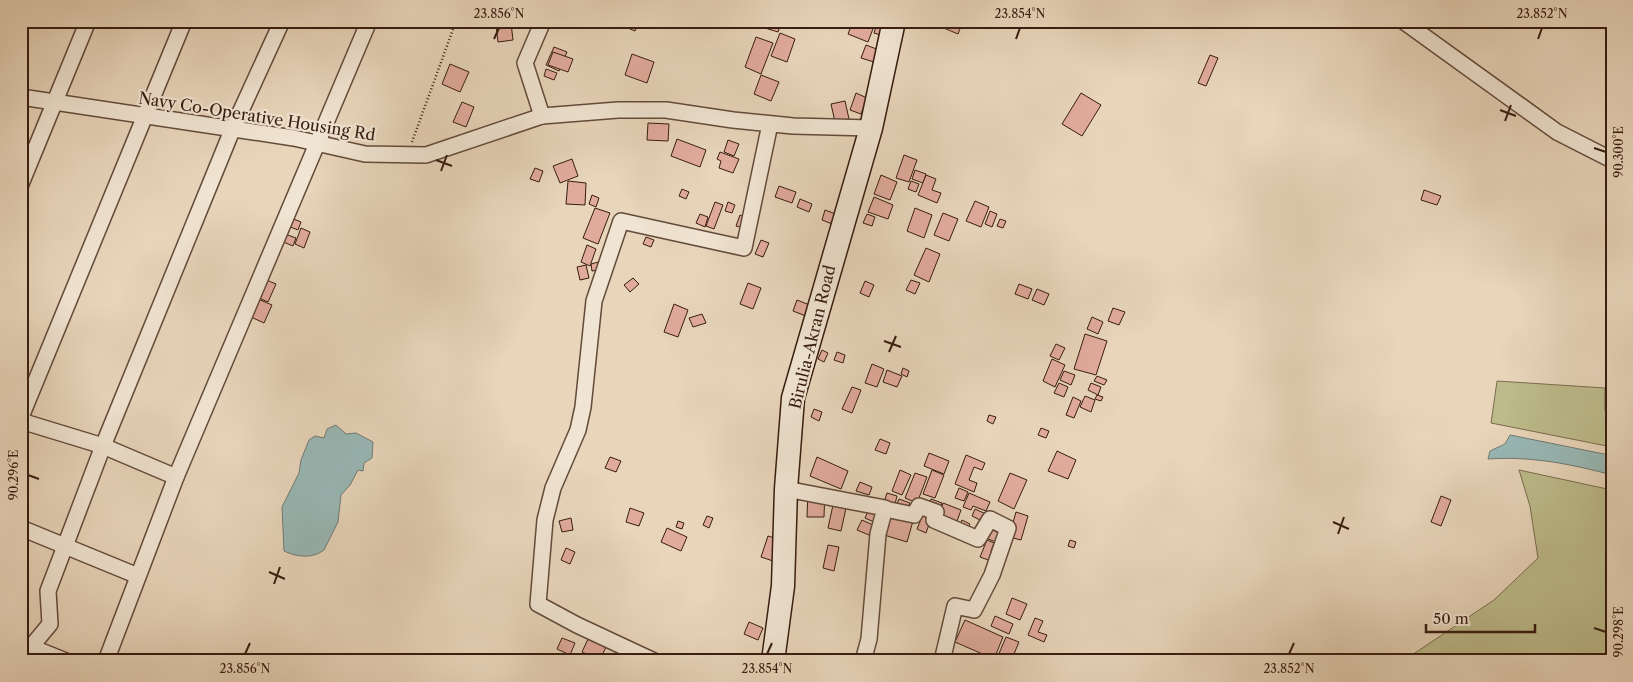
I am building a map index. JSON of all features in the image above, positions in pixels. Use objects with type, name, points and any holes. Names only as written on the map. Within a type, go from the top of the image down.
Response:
[{"type":"street","points":[[21,184],[88,21]]},
{"type":"street","points":[[176,477],[103,446],[21,419],[147,116],[184,21]]},
{"type":"street","points":[[21,659],[50,624],[48,591],[103,446],[233,128],[282,21]]},
{"type":"street","points":[[106,661],[176,477],[369,21]]},
{"type":"street","points":[[542,116],[525,64],[543,21]]},
{"type":"street","name":"Birulia-Akran Road","points":[[774,661],[783,586],[786,489],[793,398],[871,128],[894,21]]},
{"type":"street","points":[[1403,21],[1557,132],[1612,160]]},
{"type":"street","name":"Navy Co-Operative Housing Rd","points":[[21,97],[233,128],[365,154],[426,155],[542,116],[618,110],[666,110],[770,124],[871,128]]},
{"type":"street","points":[[654,661],[577,625],[538,604],[545,520],[553,488],[578,430],[583,407],[594,301],[622,221],[744,248],[770,124]]},
{"type":"street","points":[[786,489],[885,508],[885,510],[914,516],[919,506],[936,512],[934,520],[978,539],[990,520],[1008,528],[992,574],[974,610],[955,606],[942,661]]},
{"type":"street","points":[[864,661],[869,639],[878,534],[885,510]]},
{"type":"street","points":[[21,528],[138,576]]},
{"type":"street","points":[[31,647],[66,661]]},
{"type":"path","points":[[407,155],[456,21]]},
{"type":"shaded area","points":[[1497,381],[1605,388],[1605,411],[1612,415],[1612,447],[1491,423]]},
{"type":"shaded area","points":[[1519,470],[1612,490],[1612,661],[1403,661],[1494,600],[1538,558],[1530,506]]},
{"type":"water","points":[[336,425],[346,434],[356,433],[373,442],[372,458],[364,463],[363,471],[358,470],[350,485],[341,495],[338,522],[324,550],[309,556],[289,553],[284,551],[282,507],[299,473],[301,460],[309,440],[315,436],[324,438],[327,429]]},
{"type":"water","points":[[1510,435],[1612,456],[1612,475],[1551,462],[1504,458],[1488,459],[1490,451],[1505,444]]},
{"type":"building","points":[[625,21],[640,21],[635,31],[623,26]]},
{"type":"building","points":[[767,21],[782,21],[778,32],[765,28]]},
{"type":"building","points":[[853,21],[861,21],[874,26],[868,42],[848,34]]},
{"type":"building","points":[[878,21],[893,21],[883,36],[874,33]]},
{"type":"building","points":[[941,21],[963,21],[958,34],[939,26]]},
{"type":"building","points":[[511,23],[513,40],[498,42],[496,25]]},
{"type":"building","points":[[780,33],[795,39],[787,62],[771,56]]},
{"type":"building","points":[[756,37],[773,43],[761,74],[745,67]]},
{"type":"building","points":[[866,45],[879,50],[874,62],[861,58]]},
{"type":"building","points":[[554,47],[567,52],[559,71],[546,65]]},
{"type":"building","points":[[553,52],[573,59],[568,72],[548,65]]},
{"type":"building","points":[[632,54],[654,62],[647,83],[625,75]]},
{"type":"building","points":[[1210,55],[1218,58],[1206,86],[1198,83]]},
{"type":"building","points":[[450,64],[469,72],[460,92],[442,84]]},
{"type":"building","points":[[546,69],[557,73],[554,80],[544,76]]},
{"type":"building","points":[[761,75],[779,82],[771,101],[754,94]]},
{"type":"building","points":[[856,93],[867,98],[861,114],[850,110]]},
{"type":"building","points":[[1081,93],[1101,105],[1082,136],[1062,124]]},
{"type":"building","points":[[845,101],[849,119],[835,122],[831,104]]},
{"type":"building","points":[[462,102],[474,107],[466,127],[453,122]]},
{"type":"building","points":[[648,123],[669,124],[668,141],[647,140]]},
{"type":"building","points":[[677,139],[706,150],[700,167],[671,156]]},
{"type":"building","points":[[728,140],[739,144],[734,156],[724,152]]},
{"type":"building","points":[[720,152],[739,159],[733,173],[719,168],[721,161],[717,159]]},
{"type":"building","points":[[904,155],[917,160],[909,182],[896,178]]},
{"type":"building","points":[[572,159],[578,176],[560,183],[553,166]]},
{"type":"building","points":[[535,168],[543,171],[539,182],[530,179]]},
{"type":"building","points":[[915,170],[926,174],[923,183],[912,179]]},
{"type":"building","points":[[881,175],[897,182],[890,200],[874,194]]},
{"type":"building","points":[[926,175],[936,179],[932,190],[941,193],[937,203],[918,195]]},
{"type":"building","points":[[568,181],[586,183],[585,205],[566,204]]},
{"type":"building","points":[[911,181],[919,184],[916,192],[908,189]]},
{"type":"building","points":[[779,186],[796,192],[792,203],[775,197]]},
{"type":"building","points":[[682,189],[689,192],[686,199],[679,196]]},
{"type":"building","points":[[1424,190],[1441,196],[1437,205],[1421,200]]},
{"type":"building","points":[[592,195],[599,198],[596,207],[589,204]]},
{"type":"building","points":[[874,197],[893,205],[888,219],[868,212]]},
{"type":"building","points":[[800,199],[812,204],[809,212],[797,207]]},
{"type":"building","points":[[975,201],[989,207],[981,227],[966,221]]},
{"type":"building","points":[[715,202],[723,205],[714,229],[706,226]]},
{"type":"building","points":[[728,202],[735,205],[732,213],[725,211]]},
{"type":"building","points":[[595,208],[610,213],[598,244],[583,238]]},
{"type":"building","points":[[915,208],[932,215],[924,238],[907,231]]},
{"type":"building","points":[[825,210],[844,217],[840,227],[822,220]]},
{"type":"building","points":[[990,211],[997,214],[992,227],[985,224]]},
{"type":"building","points":[[943,213],[958,219],[949,241],[934,235]]},
{"type":"building","points":[[700,214],[708,217],[705,227],[696,223]]},
{"type":"building","points":[[867,214],[875,217],[872,226],[863,223]]},
{"type":"building","points":[[740,215],[747,218],[743,228],[736,226]]},
{"type":"building","points":[[291,218],[301,222],[298,230],[288,226]]},
{"type":"building","points":[[1000,219],[1006,221],[1003,228],[997,226]]},
{"type":"building","points":[[301,228],[310,232],[304,248],[295,244]]},
{"type":"building","points":[[285,234],[296,238],[293,246],[281,241]]},
{"type":"building","points":[[646,237],[654,240],[651,247],[643,244]]},
{"type":"building","points":[[761,240],[769,243],[763,257],[755,254]]},
{"type":"building","points":[[587,245],[596,249],[590,266],[581,262]]},
{"type":"building","points":[[926,248],[940,254],[929,282],[914,275]]},
{"type":"building","points":[[602,261],[604,269],[592,271],[591,264]]},
{"type":"building","points":[[586,265],[589,278],[580,280],[577,267]]},
{"type":"building","points":[[633,278],[639,284],[630,292],[624,285]]},
{"type":"building","points":[[264,279],[276,284],[268,302],[257,297]]},
{"type":"building","points":[[911,280],[920,283],[915,294],[906,290]]},
{"type":"building","points":[[865,281],[874,285],[869,297],[860,293]]},
{"type":"building","points":[[748,283],[761,288],[753,309],[740,304]]},
{"type":"building","points":[[1019,284],[1032,289],[1028,299],[1015,294]]},
{"type":"building","points":[[1037,289],[1049,294],[1044,305],[1032,300]]},
{"type":"building","points":[[258,299],[272,305],[264,323],[251,317]]},
{"type":"building","points":[[797,300],[820,309],[816,320],[793,311]]},
{"type":"building","points":[[674,304],[688,310],[678,337],[664,332]]},
{"type":"building","points":[[1113,308],[1125,312],[1119,325],[1108,321]]},
{"type":"building","points":[[702,314],[706,323],[693,327],[689,318]]},
{"type":"building","points":[[1092,317],[1103,322],[1098,334],[1087,329]]},
{"type":"building","points":[[1085,334],[1107,341],[1096,375],[1074,369]]},
{"type":"building","points":[[1056,344],[1065,348],[1059,360],[1050,356]]},
{"type":"building","points":[[822,350],[828,353],[824,362],[818,359]]},
{"type":"building","points":[[837,352],[845,355],[843,363],[834,360]]},
{"type":"building","points":[[1052,359],[1065,365],[1055,387],[1043,381]]},
{"type":"building","points":[[872,364],[884,369],[877,387],[865,383]]},
{"type":"building","points":[[903,368],[909,371],[907,377],[901,374]]},
{"type":"building","points":[[887,370],[902,376],[897,387],[883,382]]},
{"type":"building","points":[[1064,371],[1075,375],[1071,385],[1060,380]]},
{"type":"building","points":[[1097,376],[1107,380],[1104,385],[1094,381]]},
{"type":"building","points":[[1059,383],[1068,387],[1064,397],[1054,393]]},
{"type":"building","points":[[1091,383],[1101,387],[1098,395],[1088,390]]},
{"type":"building","points":[[852,387],[861,390],[852,413],[842,409]]},
{"type":"building","points":[[1097,395],[1103,397],[1101,401],[1095,399]]},
{"type":"building","points":[[1085,396],[1095,400],[1091,412],[1080,407]]},
{"type":"building","points":[[1073,397],[1081,401],[1074,418],[1066,415]]},
{"type":"building","points":[[814,409],[822,412],[819,421],[811,417]]},
{"type":"building","points":[[989,415],[996,417],[993,424],[987,421]]},
{"type":"building","points":[[1041,428],[1049,431],[1046,438],[1038,435]]},
{"type":"building","points":[[880,439],[890,443],[886,454],[875,450]]},
{"type":"building","points":[[1057,451],[1076,460],[1068,479],[1048,471]]},
{"type":"building","points":[[929,453],[949,461],[944,474],[924,466]]},
{"type":"building","points":[[966,455],[985,463],[982,470],[974,467],[969,480],[977,483],[974,492],[955,484]]},
{"type":"building","points":[[610,457],[621,461],[616,472],[605,468]]},
{"type":"building","points":[[817,457],[848,471],[841,489],[810,476]]},
{"type":"building","points":[[900,470],[911,475],[902,495],[892,491]]},
{"type":"building","points":[[932,470],[944,475],[935,498],[923,494]]},
{"type":"building","points":[[915,473],[927,477],[917,503],[905,498]]},
{"type":"building","points":[[1010,473],[1027,480],[1014,509],[998,501]]},
{"type":"building","points":[[860,482],[872,487],[869,495],[856,491]]},
{"type":"building","points":[[959,488],[968,492],[964,501],[955,498]]},
{"type":"building","points":[[808,490],[825,490],[824,517],[807,517]]},
{"type":"building","points":[[887,493],[897,496],[894,508],[883,505]]},
{"type":"building","points":[[969,493],[990,502],[986,511],[973,506],[971,510],[963,507]]},
{"type":"building","points":[[1441,496],[1451,500],[1441,526],[1431,522]]},
{"type":"building","points":[[899,499],[910,503],[907,511],[896,506]]},
{"type":"building","points":[[931,499],[942,503],[939,510],[929,506]]},
{"type":"building","points":[[943,503],[961,510],[956,524],[938,517]]},
{"type":"building","points":[[871,504],[879,507],[874,522],[865,518]]},
{"type":"building","points":[[833,505],[846,508],[841,531],[828,528]]},
{"type":"building","points":[[630,508],[644,513],[639,526],[626,522]]},
{"type":"building","points":[[975,509],[986,514],[982,521],[972,516]]},
{"type":"building","points":[[924,512],[932,516],[926,533],[917,529]]},
{"type":"building","points":[[1016,512],[1028,516],[1021,540],[1009,537]]},
{"type":"building","points":[[888,513],[913,521],[907,542],[881,534]]},
{"type":"building","points":[[707,516],[713,518],[709,528],[703,525]]},
{"type":"building","points":[[571,518],[573,530],[562,532],[559,521]]},
{"type":"building","points":[[862,520],[873,525],[869,535],[857,530]]},
{"type":"building","points":[[962,520],[970,524],[965,533],[958,530]]},
{"type":"building","points":[[678,521],[684,523],[682,529],[676,527]]},
{"type":"building","points":[[667,528],[687,537],[681,551],[661,542]]},
{"type":"building","points":[[990,529],[1001,534],[998,543],[986,538]]},
{"type":"building","points":[[768,536],[787,542],[779,563],[761,557]]},
{"type":"building","points":[[987,540],[994,543],[991,551],[995,552],[991,561],[980,557]]},
{"type":"building","points":[[1070,540],[1076,542],[1074,548],[1068,546]]},
{"type":"building","points":[[828,545],[839,547],[834,571],[823,568]]},
{"type":"building","points":[[566,548],[575,552],[570,564],[561,560]]},
{"type":"building","points":[[1012,598],[1027,604],[1020,620],[1006,614]]},
{"type":"building","points":[[995,616],[1013,624],[1009,634],[991,626]]},
{"type":"building","points":[[1035,618],[1043,621],[1038,632],[1047,635],[1044,642],[1028,635]]},
{"type":"building","points":[[965,620],[1003,637],[994,659],[955,642]]},
{"type":"building","points":[[749,622],[763,628],[758,640],[744,634]]},
{"type":"building","points":[[1006,637],[1019,642],[1011,661],[998,656]]},
{"type":"building","points":[[562,638],[575,643],[570,655],[557,649]]},
{"type":"building","points":[[588,639],[606,647],[600,660],[582,652]]}]
